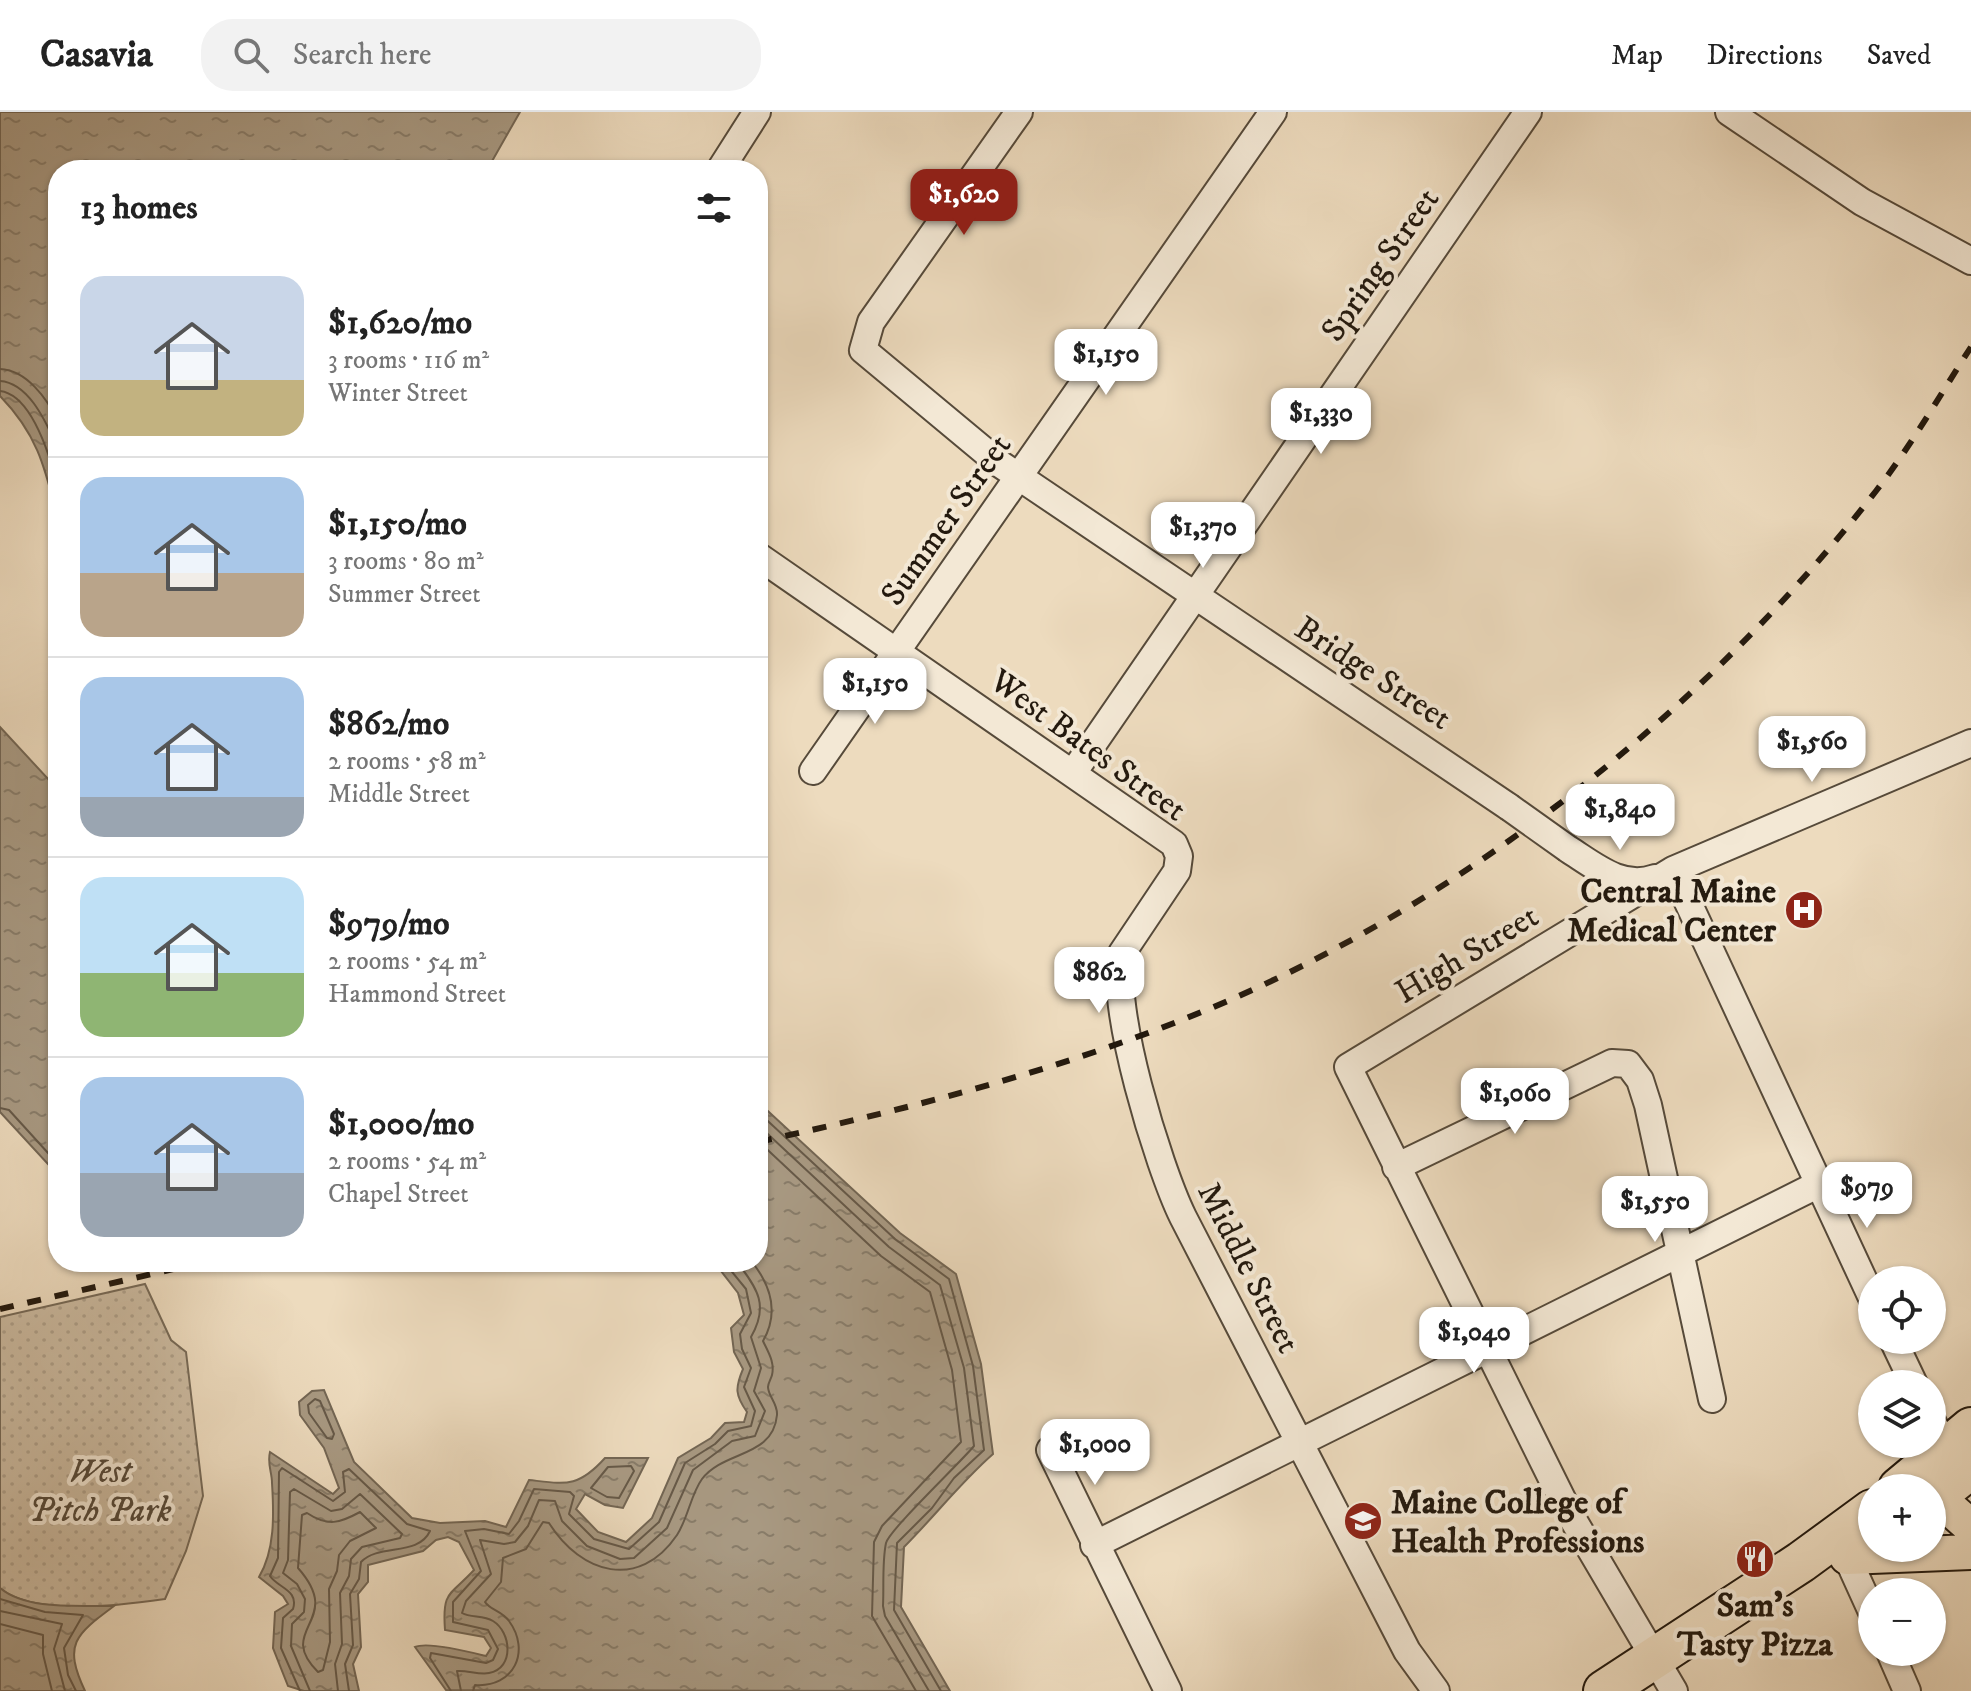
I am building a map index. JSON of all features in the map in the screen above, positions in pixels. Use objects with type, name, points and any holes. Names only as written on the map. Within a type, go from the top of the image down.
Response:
[{"type":"highway","points":[[1660,1679],[1858,1521]]},
{"type":"highway","points":[[1604,1691],[1660,1679],[1858,1550]]},
{"type":"main road","points":[[1944,1468],[1971,1527]]},
{"type":"main road","points":[[1946,1551],[1971,1552]]},
{"type":"street","points":[[726,160],[757,112]]},
{"type":"street","name":"Bridge Street","points":[[1019,112],[867,331],[863,350],[870,360],[1020,477],[1568,849],[1608,874],[1630,882],[1651,879],[1673,870]]},
{"type":"street","name":"Summer Street","points":[[813,771],[1273,112]]},
{"type":"street","name":"Spring Street","points":[[1073,773],[1528,112]]},
{"type":"street","points":[[1729,112],[1862,202],[1971,261]]},
{"type":"street","name":"West Bates Street","points":[[768,563],[1162,833],[1174,844],[1179,856]]},
{"type":"street","name":"High Street","points":[[1396,1167],[1348,1067],[1673,870],[1971,743]]},
{"type":"street","name":"Middle Street","points":[[1179,856],[1173,877],[1122,953],[1119,965],[1124,1010],[1148,1124],[1166,1183],[1407,1651],[1436,1691]]},
{"type":"street","points":[[1673,870],[1858,1269]]},
{"type":"street","points":[[1660,1679],[1568,1511],[1396,1167],[1612,1063],[1624,1063],[1636,1072],[1648,1105],[1682,1249],[1712,1399]]},
{"type":"street","points":[[1094,1545],[1487,1346],[1817,1185]]},
{"type":"street","points":[[1050,1450],[1168,1691]]},
{"type":"street","points":[[1896,1666],[1907,1691]]},
{"type":"green space","name":"West Pitch Park","points":[[145,1284],[171,1340],[186,1352],[203,1496],[186,1551],[165,1599],[80,1607],[34,1603],[15,1597],[0,1588],[0,1317]]},
{"type":"water","points":[[0,112],[520,112],[493,160],[48,160],[48,483],[32,439],[0,396]]},
{"type":"water","points":[[0,727],[48,779],[48,1164],[0,1112]]},
{"type":"water","points":[[768,1111],[900,1233],[956,1274],[981,1364],[993,1454],[904,1547],[901,1607],[950,1691],[446,1690],[415,1647],[439,1646],[486,1656],[491,1648],[484,1637],[445,1630],[445,1607],[449,1595],[474,1570],[459,1542],[448,1537],[436,1540],[423,1551],[368,1565],[368,1582],[358,1594],[361,1647],[353,1664],[359,1691],[304,1691],[288,1686],[273,1648],[275,1612],[288,1604],[283,1596],[259,1577],[268,1555],[272,1532],[270,1452],[333,1494],[339,1488],[324,1448],[300,1415],[299,1402],[312,1391],[324,1390],[354,1462],[412,1518],[440,1523],[485,1521],[506,1527],[529,1480],[571,1482],[587,1475],[605,1458],[648,1458],[623,1508],[605,1505],[585,1494],[576,1509],[598,1532],[626,1542],[652,1518],[678,1458],[711,1438],[725,1423],[744,1422],[747,1412],[738,1391],[743,1369],[734,1352],[731,1328],[744,1315],[738,1293],[722,1272],[768,1272]]},
{"type":"water","points":[[0,1588],[39,1604],[114,1606],[90,1625],[77,1642],[75,1662],[85,1691],[0,1691]]},
{"type":"railway","points":[[768,1140],[881,1114],[1002,1081],[1181,1020],[1330,952],[1418,901],[1505,844],[1588,782],[1667,715],[1742,644],[1812,569],[1876,491],[1971,347]]},
{"type":"railway","points":[[0,1309],[161,1272]]},
{"type":"place","name":"Central Maine Medical Center","points":[[1804,910]]},
{"type":"place","name":"Maine College of Health Professions","points":[[1363,1521]]},
{"type":"place","name":"Sam's Tasty Pizza","points":[[1755,1559]]}]
